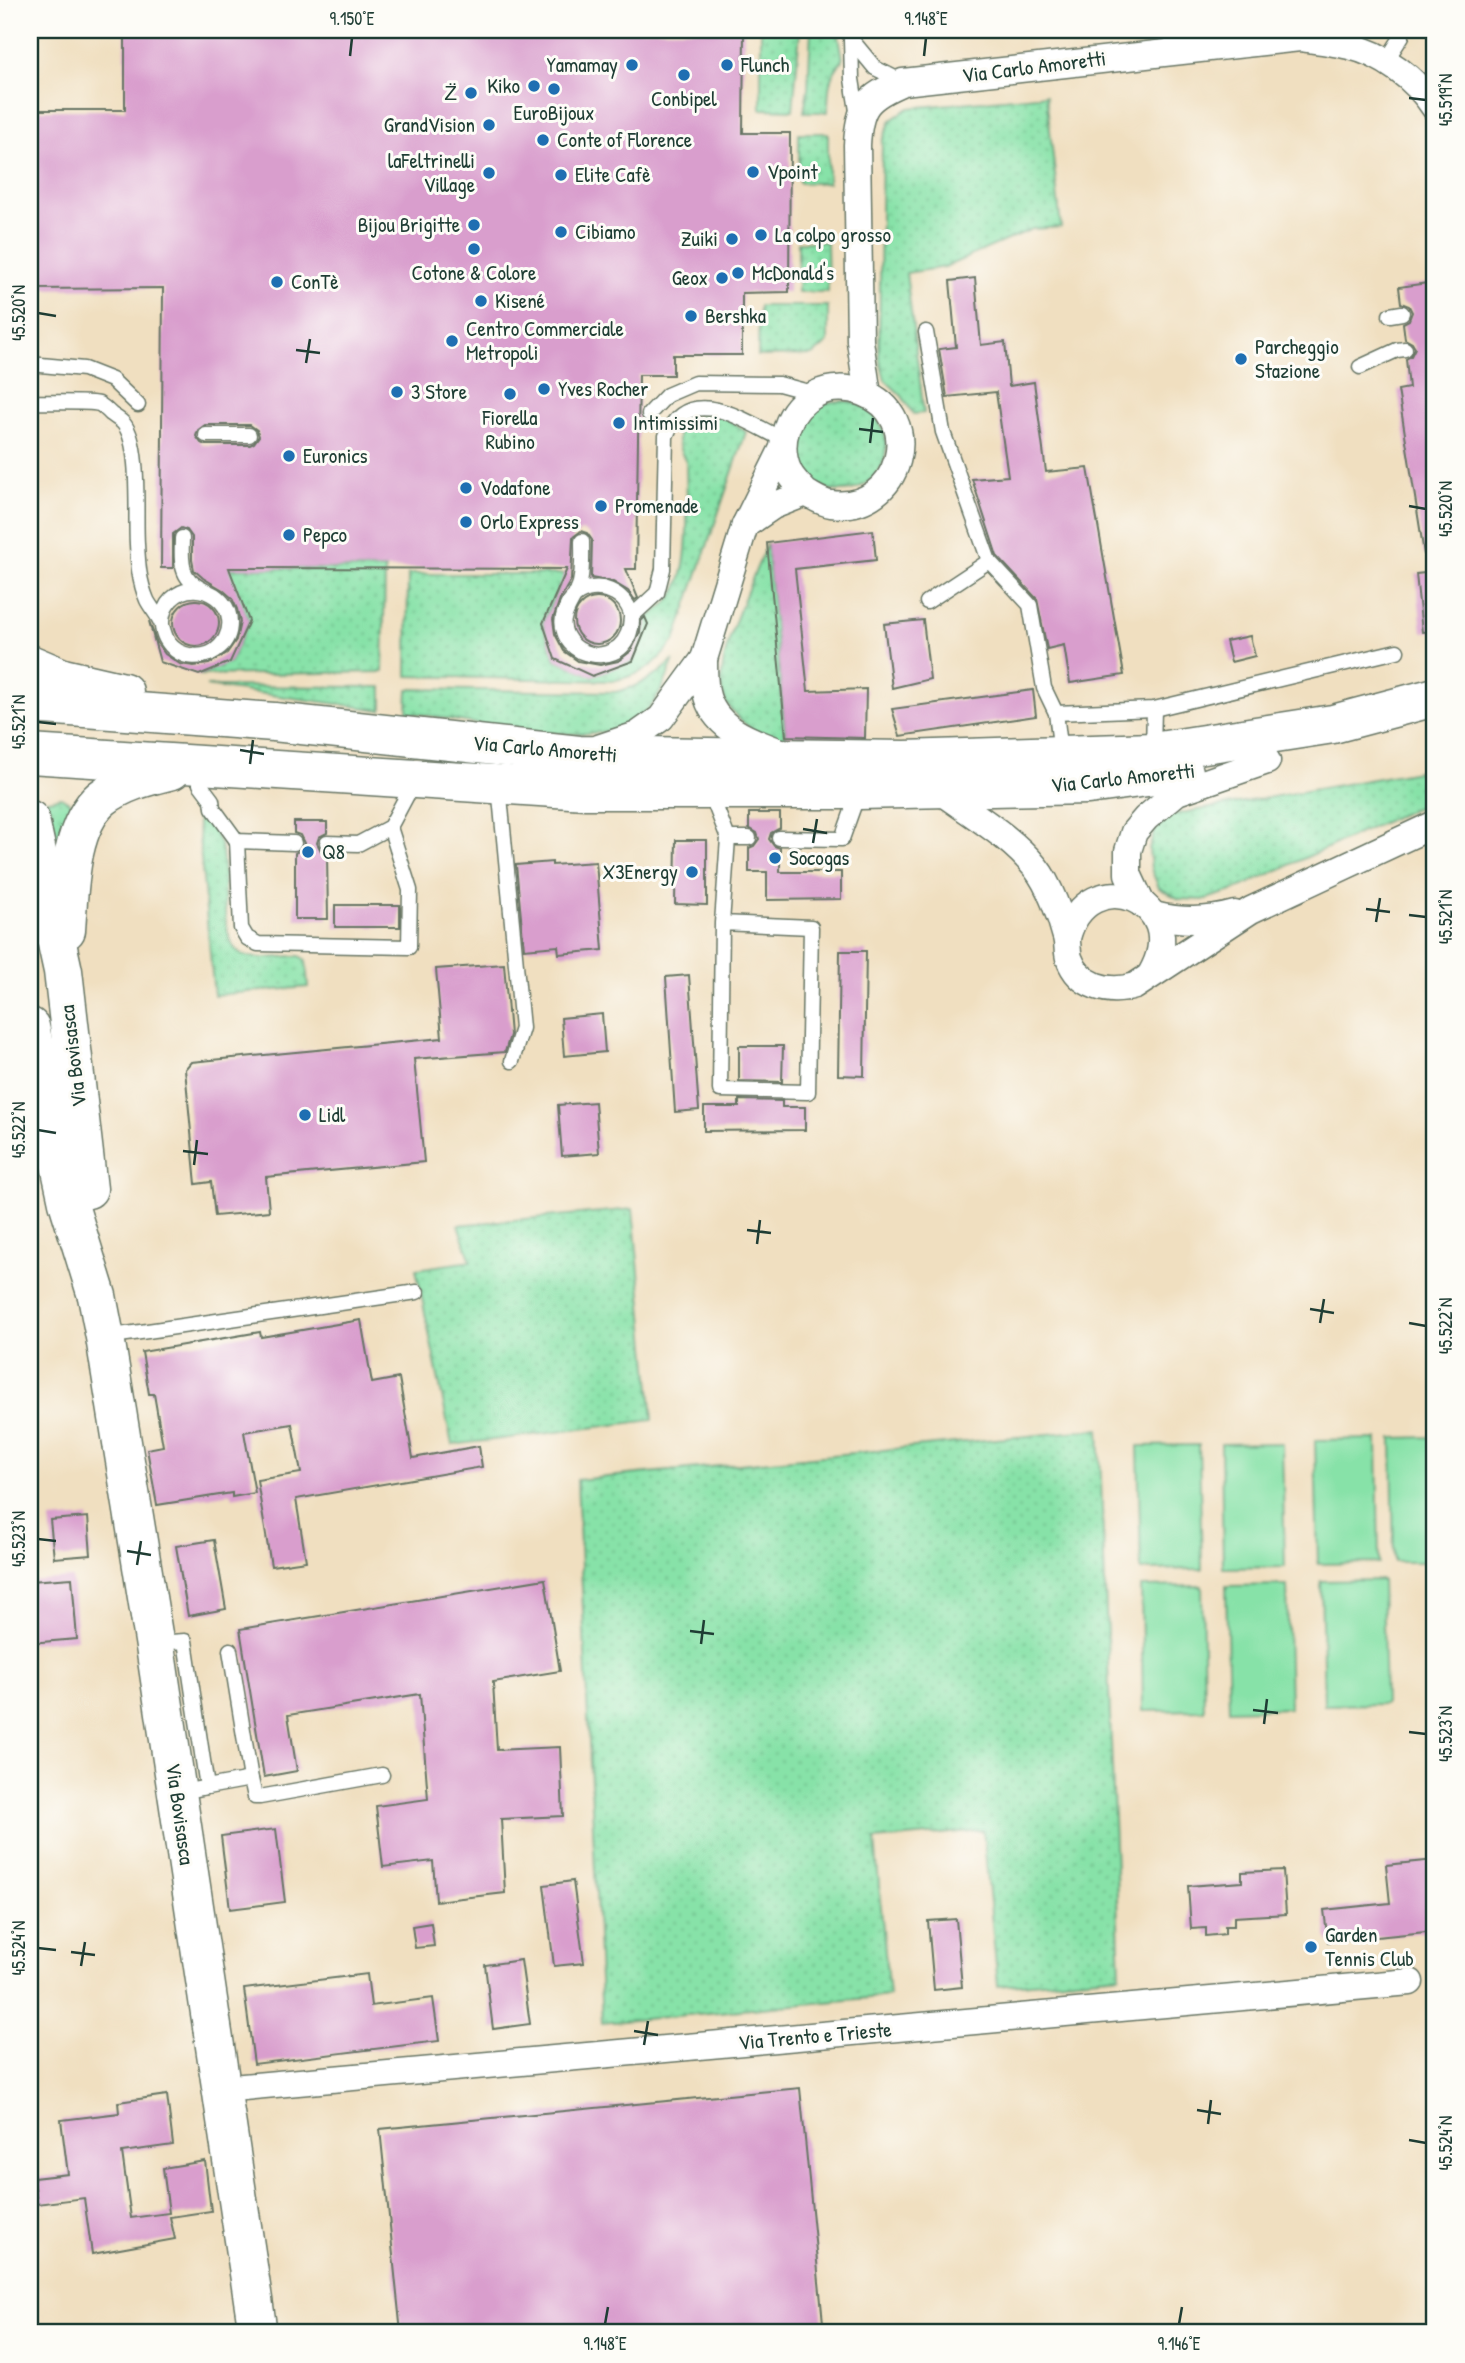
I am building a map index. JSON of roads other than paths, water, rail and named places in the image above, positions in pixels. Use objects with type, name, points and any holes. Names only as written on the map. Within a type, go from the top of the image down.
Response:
[{"type":"street","name":"Via Carlo Amoretti","points":[[903,82],[1300,38],[1351,46],[1386,61],[1424,92],[1435,108]]},
{"type":"street","points":[[868,395],[860,341],[858,122],[869,101],[877,93],[903,82]]},
{"type":"street","points":[[827,391],[860,341]]},
{"type":"street","points":[[579,755],[637,735],[661,718],[704,659],[744,526],[783,444],[787,426],[798,407],[827,391],[853,389],[868,395],[887,410],[898,431],[900,455],[891,477],[874,495],[852,504],[828,504],[806,493],[789,473],[783,444]]},
{"type":"street","points":[[744,526],[773,506],[806,493]]},
{"type":"street","points":[[704,659],[706,694],[719,719],[740,736],[793,757]]},
{"type":"street","points":[[30,664],[63,678],[274,722]]},
{"type":"street","name":"Via Carlo Amoretti","points":[[30,704],[274,722],[579,755],[905,760],[1153,751],[1333,724],[1435,697]]},
{"type":"street","name":"Via Carlo Amoretti","points":[[30,754],[586,790],[860,790],[1088,785],[1267,761],[1348,745],[1435,721]]},
{"type":"street","name":"Via Carlo Amoretti","points":[[1151,974],[1160,958],[1163,942],[1160,927],[1128,874],[1128,851],[1134,832],[1177,792],[1267,761]]},
{"type":"street","points":[[63,971],[70,881],[77,842],[90,811],[103,797],[134,780],[195,765]]},
{"type":"street","points":[[936,788],[1018,848],[1038,870],[1067,938]]},
{"type":"street","name":"Via Bovisasca","points":[[30,820],[63,971],[90,1206],[97,1296]]},
{"type":"street","points":[[1251,910],[1215,920],[1189,921],[1148,909],[1128,897],[1109,895],[1094,899],[1081,909],[1070,924],[1067,938],[1068,957],[1088,983],[1106,990],[1123,990],[1135,986],[1251,910],[1435,824]]},
{"type":"street","name":"Via Bovisasca","points":[[30,1027],[68,1202],[97,1296],[155,1644],[192,1790],[221,2089],[258,2333]]},
{"type":"street","name":"Via Trento e Trieste","points":[[221,2089],[1410,1982]]},
{"type":"lane","points":[[1386,61],[1402,36],[1401,30]]},
{"type":"lane","points":[[858,122],[850,39],[875,68],[903,82]]},
{"type":"lane","name":"Via Carlo Amoretti","points":[[926,332],[943,432],[989,561],[1030,605],[1044,688],[1056,713],[1061,756]]},
{"type":"lane","points":[[1360,367],[1405,349]]},
{"type":"lane","points":[[30,364],[84,369],[112,380],[138,405]]},
{"type":"lane","points":[[649,414],[667,395],[695,383],[779,384],[827,391]]},
{"type":"lane","points":[[30,402],[99,404],[124,424],[134,447],[138,577],[148,603],[161,623],[163,634],[176,651],[196,657],[216,650],[230,623],[223,603],[216,595],[195,589],[185,591],[168,603],[161,623]]},
{"type":"lane","points":[[582,541],[581,574],[564,615],[569,640],[581,651],[601,654],[620,646],[630,628],[657,593],[663,569],[666,436],[672,421],[695,409],[724,411],[783,444]]},
{"type":"lane","points":[[206,435],[249,435]]},
{"type":"lane","points":[[182,538],[183,568],[186,574],[206,591]]},
{"type":"lane","points":[[927,602],[989,561]]},
{"type":"lane","points":[[571,601],[593,587],[614,592],[622,599],[630,628]]},
{"type":"lane","points":[[1056,713],[1154,709],[1397,652]]},
{"type":"lane","name":"Via Carlo Amoretti","points":[[1153,751],[1154,709]]},
{"type":"lane","points":[[195,765],[200,783],[212,800],[213,808],[237,841],[242,928],[247,938],[258,944],[409,947],[410,890],[390,827]]},
{"type":"lane","points":[[327,843],[358,844],[390,827],[416,779]]},
{"type":"lane","points":[[499,784],[522,1028],[513,1061]]},
{"type":"lane","points":[[779,838],[842,839],[860,790]]},
{"type":"lane","points":[[709,791],[728,838],[722,923],[720,1090],[808,1092],[811,927],[722,923]]},
{"type":"lane","points":[[728,838],[748,838]]},
{"type":"lane","points":[[237,841],[295,842]]},
{"type":"lane","points":[[105,1337],[417,1292]]},
{"type":"lane","points":[[230,1650],[253,1793],[256,1797],[382,1775]]},
{"type":"lane","points":[[192,1790],[251,1779]]},
{"type":"place","name":"Yamamay","points":[[632,65]]},
{"type":"place","name":"Flunch","points":[[727,65]]},
{"type":"place","name":"Conbipel","points":[[684,75]]},
{"type":"place","name":"Kiko","points":[[534,86]]},
{"type":"place","name":"EuroBijoux","points":[[554,89]]},
{"type":"place","name":"Z̈","points":[[471,93]]},
{"type":"place","name":"GrandVision","points":[[489,125]]},
{"type":"place","name":"Conte of Florence","points":[[543,140]]},
{"type":"place","name":"Vpoint","points":[[753,172]]},
{"type":"place","name":"laFeltrinelli Village","points":[[489,173]]},
{"type":"place","name":"Elite Cafè","points":[[561,175]]},
{"type":"place","name":"Bijou Brigitte","points":[[474,225]]},
{"type":"place","name":"Cibiamo","points":[[561,232]]},
{"type":"place","name":"La colpo grosso","points":[[761,235]]},
{"type":"place","name":"Zuiki","points":[[732,239]]},
{"type":"place","name":"Cotone & Colore","points":[[474,249]]},
{"type":"place","name":"McDonald's","points":[[738,273]]},
{"type":"place","name":"Geox","points":[[722,278]]},
{"type":"place","name":"ConTè","points":[[277,282]]},
{"type":"place","name":"Kisené","points":[[481,301]]},
{"type":"place","name":"Bershka","points":[[691,316]]},
{"type":"place","name":"Centro Commerciale Metropoli","points":[[452,341]]},
{"type":"place","name":"Parcheggio Stazione","points":[[1241,359]]},
{"type":"place","name":"Yves Rocher","points":[[544,389]]},
{"type":"place","name":"3 Store","points":[[397,392]]},
{"type":"place","name":"Fiorella Rubino","points":[[510,394]]},
{"type":"place","name":"Intimissimi","points":[[619,423]]},
{"type":"place","name":"Euronics","points":[[289,456]]},
{"type":"place","name":"Vodafone","points":[[466,488]]},
{"type":"place","name":"Promenade","points":[[601,506]]},
{"type":"place","name":"Orlo Express","points":[[466,522]]},
{"type":"place","name":"Pepco","points":[[289,535]]},
{"type":"place","name":"Q8","points":[[308,852]]},
{"type":"place","name":"Socogas","points":[[775,858]]},
{"type":"place","name":"X3Energy","points":[[692,872]]},
{"type":"place","name":"Lidl","points":[[305,1115]]},
{"type":"place","name":"Garden Tennis Club","points":[[1311,1947]]}]
